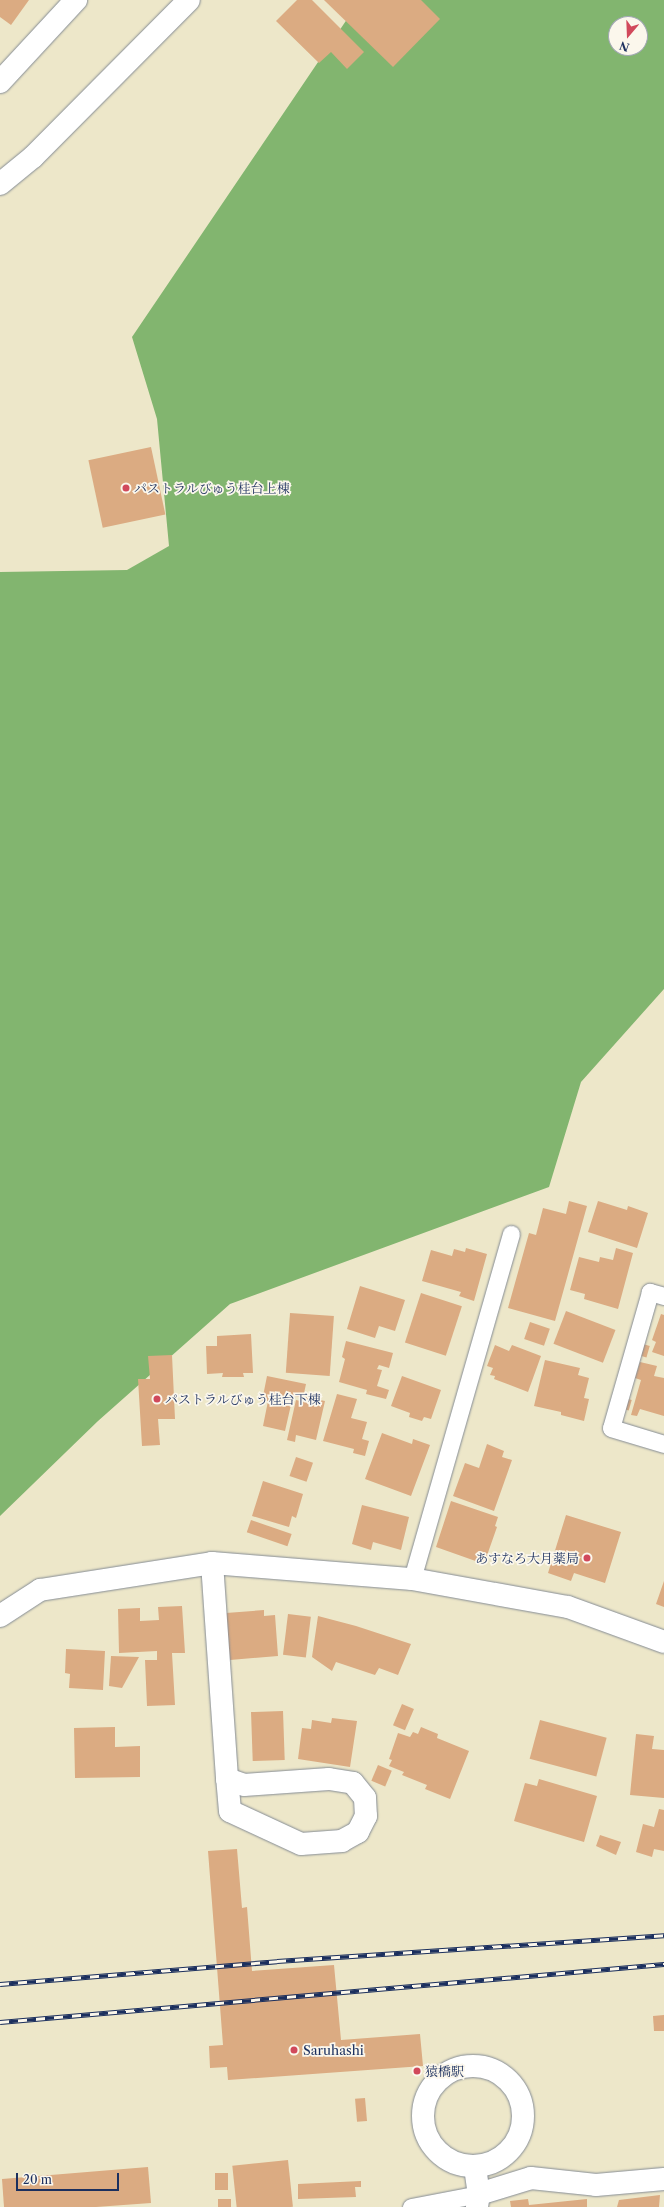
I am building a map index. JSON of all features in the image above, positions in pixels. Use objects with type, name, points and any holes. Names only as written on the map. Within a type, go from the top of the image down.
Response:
[{"type":"street","points":[[0,82],[76,0]]},
{"type":"street","points":[[0,184],[33,157],[189,0]]},
{"type":"street","points":[[212,1563],[227,1779],[230,1811],[301,1844],[342,1841],[358,1832],[366,1816],[365,1798],[353,1783],[329,1779],[244,1785],[227,1779]]},
{"type":"street","points":[[0,1616],[40,1590],[212,1563],[412,1579],[568,1607],[664,1642]]},
{"type":"street","points":[[470,2066],[496,2072],[516,2089],[524,2114],[518,2140],[501,2159],[475,2167],[450,2161],[430,2144],[422,2119],[428,2093],[446,2074],[470,2066]]},
{"type":"street","points":[[475,2167],[478,2201],[531,2178],[596,2184],[664,2179]]},
{"type":"lane","points":[[412,1579],[511,1234]]},
{"type":"lane","points":[[664,1296],[650,1292],[611,1428],[664,1444]]},
{"type":"lane","points":[[411,2207],[478,2201]]},
{"type":"green space","points":[[360,0],[664,0],[664,989],[581,1082],[549,1187],[230,1304],[98,1421],[0,1516],[0,572],[127,570],[169,546],[157,419],[132,337]]},
{"type":"building","points":[[0,0],[29,0],[11,25],[0,17]]},
{"type":"building","points":[[297,0],[312,0],[364,52],[347,69],[331,52],[319,63],[276,21]]},
{"type":"building","points":[[324,0],[421,0],[440,19],[393,67]]},
{"type":"building","name":"パストラルびゅう桂台上棟","points":[[151,447],[165,514],[103,528],[88,460]]},
{"type":"building","points":[[569,1201],[587,1206],[555,1321],[508,1308],[529,1233],[536,1235],[543,1208],[566,1214]]},
{"type":"building","points":[[598,1201],[627,1210],[628,1206],[648,1213],[637,1248],[588,1232]]},
{"type":"building","points":[[466,1248],[487,1254],[474,1301],[459,1296],[461,1292],[422,1281],[431,1250],[452,1256],[454,1249],[465,1252]]},
{"type":"building","points":[[616,1248],[633,1253],[618,1309],[584,1299],[585,1294],[570,1290],[579,1257],[599,1262],[600,1257],[613,1260]]},
{"type":"building","points":[[360,1286],[405,1300],[395,1331],[379,1326],[375,1338],[347,1329]]},
{"type":"building","points":[[421,1293],[462,1306],[446,1356],[405,1342]]},
{"type":"building","points":[[566,1311],[615,1330],[603,1363],[553,1344]]},
{"type":"building","points":[[290,1313],[334,1316],[330,1376],[286,1373]]},
{"type":"building","points":[[661,1314],[664,1315],[664,1356],[652,1352],[656,1342],[652,1340]]},
{"type":"building","points":[[530,1322],[550,1329],[544,1346],[524,1339]]},
{"type":"building","points":[[251,1334],[253,1373],[243,1373],[244,1377],[222,1377],[223,1373],[207,1374],[206,1346],[217,1346],[217,1336]]},
{"type":"building","points":[[346,1341],[393,1353],[389,1368],[379,1365],[377,1369],[382,1370],[377,1386],[389,1390],[386,1399],[366,1394],[367,1390],[339,1382],[345,1359],[342,1357]]},
{"type":"building","points":[[643,1344],[650,1346],[646,1357],[640,1356]]},
{"type":"building","points":[[495,1345],[509,1351],[512,1345],[541,1356],[528,1392],[494,1379],[495,1376],[490,1375],[493,1368],[487,1366]]},
{"type":"building","name":"パストラルびゅう桂台下棟","points":[[172,1355],[175,1419],[158,1419],[160,1445],[142,1446],[138,1379],[150,1379],[148,1356]]},
{"type":"building","points":[[545,1360],[580,1368],[578,1375],[589,1378],[584,1398],[589,1399],[584,1421],[561,1415],[561,1412],[534,1406]]},
{"type":"building","points":[[640,1362],[657,1366],[654,1376],[664,1378],[664,1416],[640,1409],[637,1416],[631,1415],[641,1380],[635,1378]]},
{"type":"building","points":[[267,1376],[306,1384],[303,1398],[293,1396],[285,1431],[263,1426],[268,1401],[262,1401]]},
{"type":"building","points":[[402,1376],[441,1390],[431,1419],[424,1417],[422,1421],[409,1417],[410,1413],[391,1406]]},
{"type":"building","points":[[337,1394],[357,1399],[351,1418],[367,1422],[362,1439],[369,1441],[365,1456],[353,1453],[354,1449],[323,1441]]},
{"type":"building","points":[[306,1397],[325,1401],[316,1440],[296,1435],[295,1442],[287,1440],[296,1400],[305,1402]]},
{"type":"building","points":[[625,1398],[632,1400],[629,1411],[622,1409]]},
{"type":"building","points":[[382,1433],[412,1444],[413,1439],[430,1445],[411,1496],[365,1479]]},
{"type":"building","points":[[487,1444],[504,1451],[502,1457],[512,1460],[494,1511],[453,1496],[465,1463],[479,1468]]},
{"type":"building","points":[[296,1457],[313,1463],[307,1482],[289,1476]]},
{"type":"building","points":[[263,1481],[303,1494],[296,1518],[292,1516],[289,1527],[252,1516]]},
{"type":"building","points":[[451,1501],[498,1517],[495,1526],[497,1527],[484,1564],[436,1547]]},
{"type":"building","points":[[362,1505],[409,1517],[401,1550],[373,1542],[371,1550],[352,1544]]},
{"type":"building","points":[[566,1515],[621,1532],[605,1583],[574,1573],[571,1581],[548,1573]]},
{"type":"building","points":[[251,1520],[292,1534],[287,1546],[247,1532]]},
{"type":"building","points":[[664,1581],[664,1607],[656,1604]]},
{"type":"building","points":[[182,1606],[185,1653],[172,1653],[175,1705],[147,1706],[145,1660],[157,1660],[157,1651],[119,1653],[118,1609],[140,1608],[140,1621],[159,1620],[158,1607]]},
{"type":"building","points":[[264,1610],[264,1616],[275,1615],[278,1656],[230,1660],[226,1613]]},
{"type":"building","points":[[288,1614],[311,1617],[306,1657],[283,1655]]},
{"type":"building","points":[[318,1616],[356,1626],[411,1644],[398,1675],[379,1668],[375,1675],[336,1662],[332,1671],[312,1657]]},
{"type":"building","points":[[66,1649],[105,1651],[103,1690],[69,1688],[70,1674],[65,1673]]},
{"type":"building","points":[[111,1656],[139,1657],[122,1688],[109,1686]]},
{"type":"building","points":[[402,1704],[414,1709],[405,1730],[393,1725]]},
{"type":"building","points":[[283,1711],[285,1760],[253,1761],[251,1712]]},
{"type":"building","points":[[332,1718],[357,1721],[350,1767],[298,1759],[302,1728],[311,1729],[312,1720],[331,1723]]},
{"type":"building","points":[[540,1720],[607,1738],[596,1776],[530,1759]]},
{"type":"building","points":[[115,1727],[115,1747],[140,1746],[140,1777],[75,1778],[74,1728]]},
{"type":"building","points":[[421,1727],[438,1734],[437,1738],[469,1751],[450,1799],[425,1789],[427,1785],[402,1775],[404,1772],[389,1766],[392,1760],[389,1759],[398,1733],[410,1737],[413,1732],[418,1734]]},
{"type":"building","points":[[636,1734],[654,1736],[652,1749],[664,1750],[664,1798],[630,1795]]},
{"type":"building","points":[[378,1765],[392,1771],[385,1787],[371,1781]]},
{"type":"building","points":[[539,1779],[597,1796],[584,1842],[514,1821],[525,1783],[537,1786]]},
{"type":"building","points":[[659,1809],[664,1810],[664,1851],[654,1849],[652,1857],[636,1852],[643,1824],[654,1827]]},
{"type":"building","points":[[600,1835],[621,1842],[616,1855],[596,1846]]},
{"type":"building","points":[[237,1849],[242,1908],[247,1907],[252,1971],[334,1965],[341,2040],[420,2034],[423,2066],[228,2080],[227,2067],[210,2068],[209,2046],[223,2045],[208,1851]]},
{"type":"building","points":[[664,2015],[664,2031],[654,2031],[653,2016]]},
{"type":"building","points":[[365,2098],[367,2121],[357,2122],[355,2099]]},
{"type":"building","points":[[288,2160],[293,2207],[237,2207],[232,2166]]},
{"type":"building","points":[[148,2167],[151,2203],[96,2207],[4,2207],[2,2179]]},
{"type":"building","points":[[215,2173],[228,2173],[228,2190],[215,2190]]},
{"type":"building","points":[[361,2181],[361,2187],[355,2187],[356,2197],[298,2199],[298,2184]]},
{"type":"building","points":[[660,2195],[659,2207],[617,2207],[619,2200]]},
{"type":"building","points":[[218,2199],[231,2199],[231,2207],[218,2207]]},
{"type":"building","points":[[528,2199],[529,2205],[587,2199],[587,2207],[511,2207],[510,2201]]},
{"type":"railway","points":[[0,1984],[277,1961],[664,1935]]},
{"type":"railway","points":[[0,2022],[664,1964]]},
{"type":"place","name":"パストラルびゅう桂台上棟","points":[[126,488]]},
{"type":"place","name":"パストラルびゅう桂台下棟","points":[[157,1399]]},
{"type":"place","name":"あすなろ大月薬局","points":[[587,1558]]},
{"type":"place","name":"Saruhashi","points":[[294,2050]]},
{"type":"place","name":"猿橋駅","points":[[417,2071]]}]
